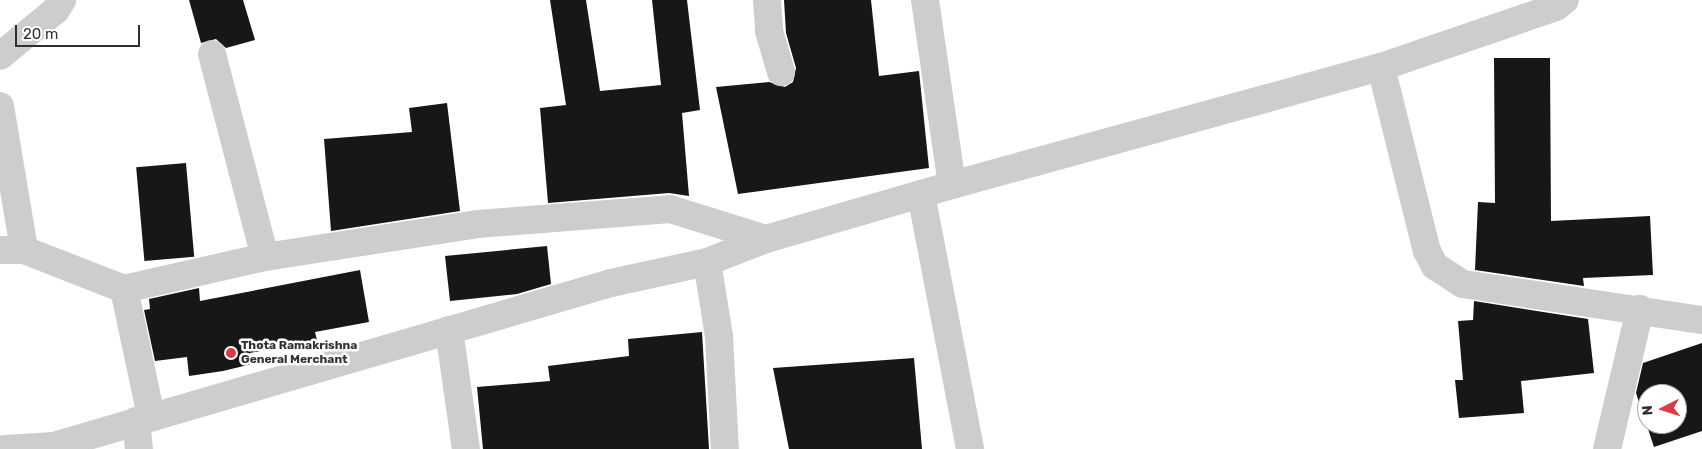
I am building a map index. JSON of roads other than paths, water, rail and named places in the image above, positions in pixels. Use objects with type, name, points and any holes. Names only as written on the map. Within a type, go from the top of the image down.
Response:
[{"type":"street","points":[[0,56],[56,10],[62,0]]},
{"type":"street","points":[[767,0],[769,31],[781,72]]},
{"type":"street","points":[[925,0],[952,185]]},
{"type":"street","points":[[5,449],[54,446],[144,418],[611,284],[708,262],[766,239],[952,185],[1381,67],[1556,7],[1565,0]]},
{"type":"street","points":[[212,54],[265,258]]},
{"type":"street","points":[[1381,67],[1427,251],[1435,266],[1463,284],[1640,308],[1702,320]]},
{"type":"street","points":[[0,106],[12,250],[124,289],[265,258],[477,224],[670,209],[766,239]]},
{"type":"street","points":[[921,194],[970,449]]},
{"type":"street","points":[[708,262],[719,336],[725,449]]},
{"type":"street","points":[[124,289],[144,418],[139,449]]},
{"type":"street","points":[[1607,449],[1640,308]]},
{"type":"street","points":[[449,330],[466,449]]},
{"type":"place","name":"Thota Ramakrishna General Merchant","points":[[231,353]]}]
